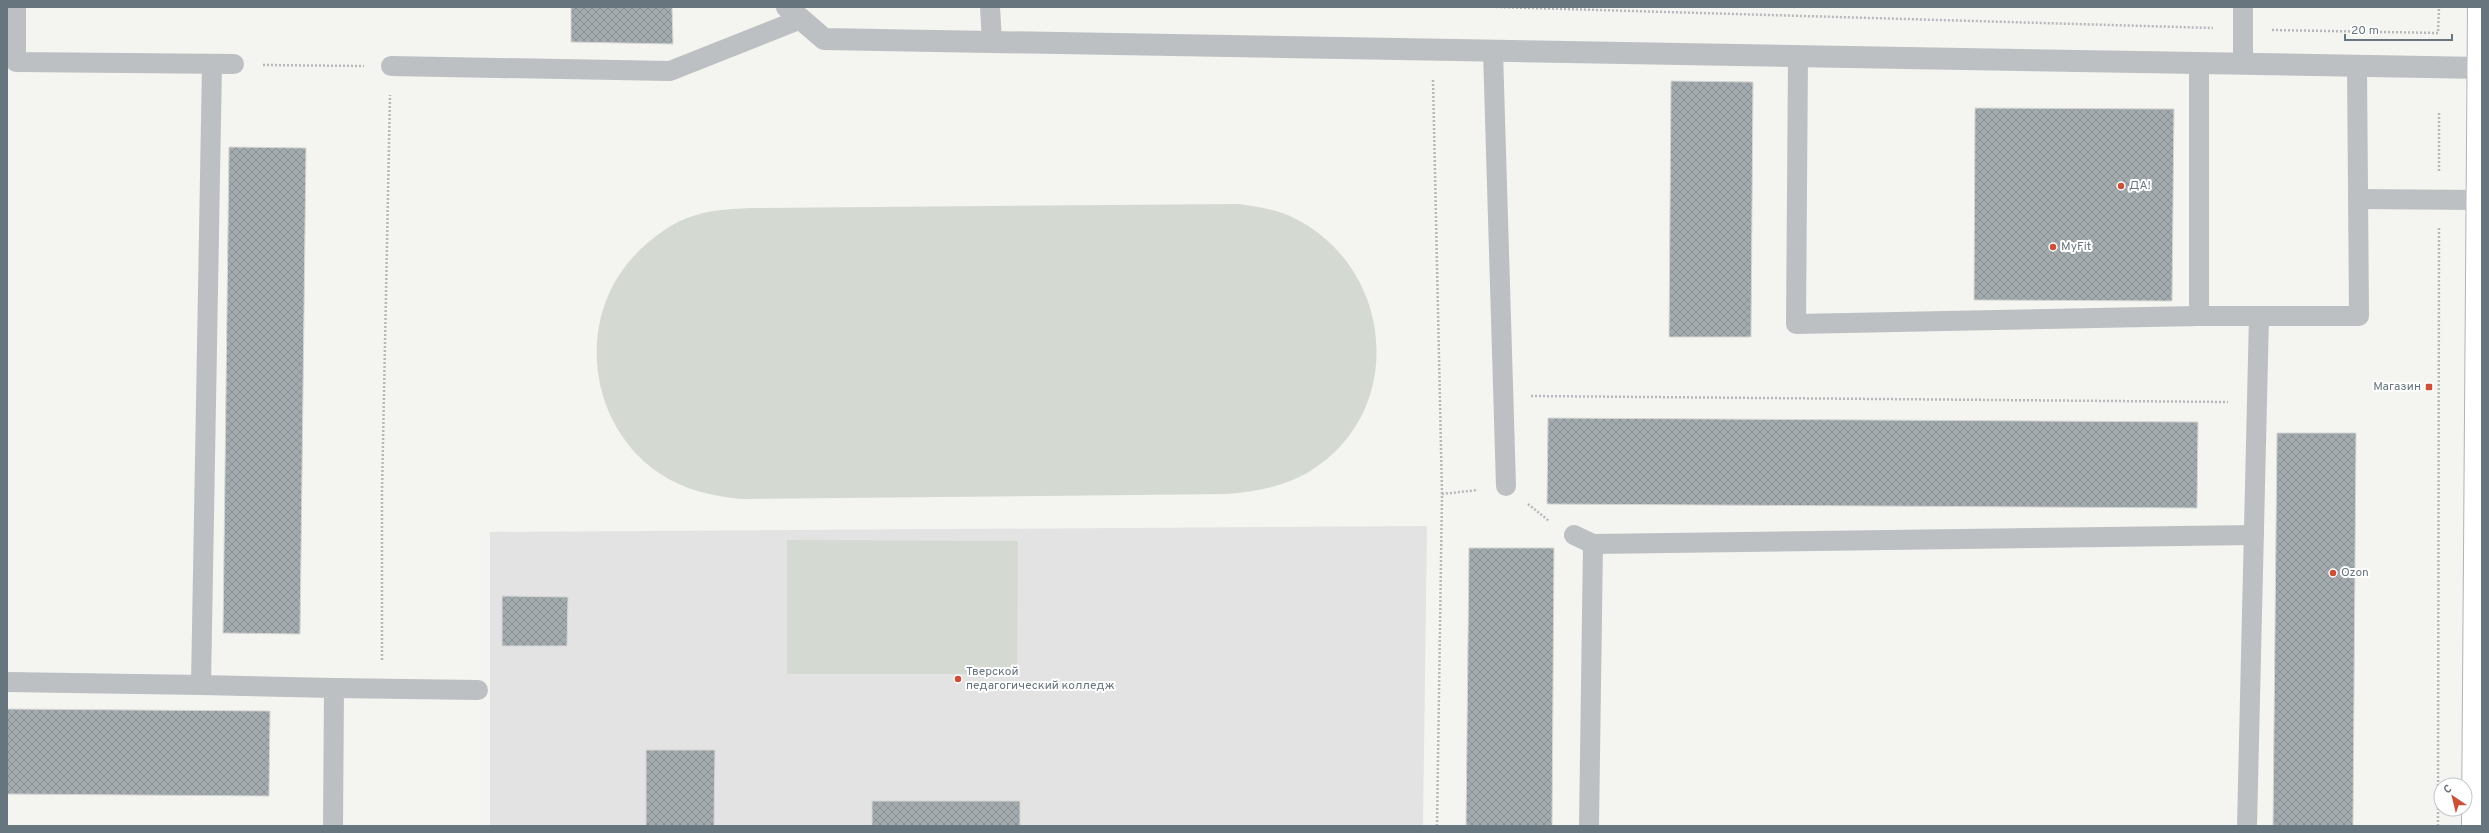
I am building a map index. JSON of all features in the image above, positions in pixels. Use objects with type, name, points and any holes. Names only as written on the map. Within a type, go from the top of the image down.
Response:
[{"type":"street","points":[[2473,826],[2478,593],[2477,200],[2480,68],[2479,7]]},
{"type":"street","points":[[794,13],[824,39],[2480,68]]},
{"type":"lane","points":[[16,7],[11,62],[234,64]]},
{"type":"lane","points":[[990,7],[992,42]]},
{"type":"lane","points":[[2243,7],[2243,64]]},
{"type":"lane","points":[[391,66],[670,71],[794,13]]},
{"type":"lane","points":[[1493,51],[1506,486]]},
{"type":"lane","points":[[1798,56],[1796,324],[2199,316],[2359,316],[2357,66]]},
{"type":"lane","points":[[2199,63],[2199,316]]},
{"type":"lane","points":[[201,685],[212,64]]},
{"type":"lane","points":[[2358,199],[2477,200]]},
{"type":"lane","points":[[2247,826],[2260,316]]},
{"type":"lane","points":[[1574,535],[1593,544],[2254,535]]},
{"type":"lane","points":[[1589,826],[1593,544]]},
{"type":"lane","points":[[7,682],[478,690]]},
{"type":"lane","points":[[333,826],[334,688]]},
{"type":"path","points":[[1496,7],[2243,29],[2438,33],[2439,7]]},
{"type":"path","points":[[234,64],[391,66],[382,493],[382,688]]},
{"type":"path","points":[[1426,79],[1434,80],[1442,494],[1437,826]]},
{"type":"path","points":[[2438,826],[2439,112]]},
{"type":"path","points":[[1503,395],[2258,403]]},
{"type":"path","points":[[1442,494],[1506,486],[1555,526],[1574,535]]},
{"type":"shaded area","points":[[1239,204],[1281,212],[1294,218],[1328,241],[1353,271],[1369,305],[1376,342],[1374,380],[1362,415],[1340,447],[1307,473],[1288,482],[1258,490],[1226,494],[730,498],[688,488],[659,473],[635,452],[617,428],[604,400],[598,370],[597,340],[603,310],[615,281],[634,256],[647,243],[670,226],[696,215],[717,210],[753,208]]},
{"type":"shaded area","name":"Тверской педагогический колледж","points":[[1427,526],[1423,826],[490,826],[490,532]]},
{"type":"shaded area","points":[[787,540],[1018,541],[1017,674],[787,674]]},
{"type":"building","points":[[571,7],[672,7],[673,44],[571,42]]},
{"type":"building","points":[[1671,81],[1753,82],[1751,337],[1669,337]]},
{"type":"building","points":[[1975,108],[2174,109],[2172,301],[1974,300]]},
{"type":"building","points":[[229,147],[306,148],[300,634],[223,633]]},
{"type":"building","points":[[1548,418],[2198,422],[2197,508],[1547,504]]},
{"type":"building","points":[[2277,433],[2356,433],[2353,826],[2273,826]]},
{"type":"building","points":[[1469,548],[1554,548],[1552,826],[1466,826]]},
{"type":"building","points":[[502,596],[568,597],[567,646],[502,646]]},
{"type":"building","points":[[7,709],[270,711],[269,796],[7,794]]},
{"type":"building","points":[[646,750],[715,750],[714,826],[646,826]]},
{"type":"building","points":[[872,801],[1020,801],[1020,826],[872,826]]},
{"type":"place","name":"ДА!","points":[[2121,186]]},
{"type":"place","name":"MyFit","points":[[2053,247]]},
{"type":"place","name":"Магазин","points":[[2429,387]]},
{"type":"place","name":"Ozon","points":[[2333,573]]},
{"type":"place","name":"Тверской педагогический колледж","points":[[958,679]]}]
